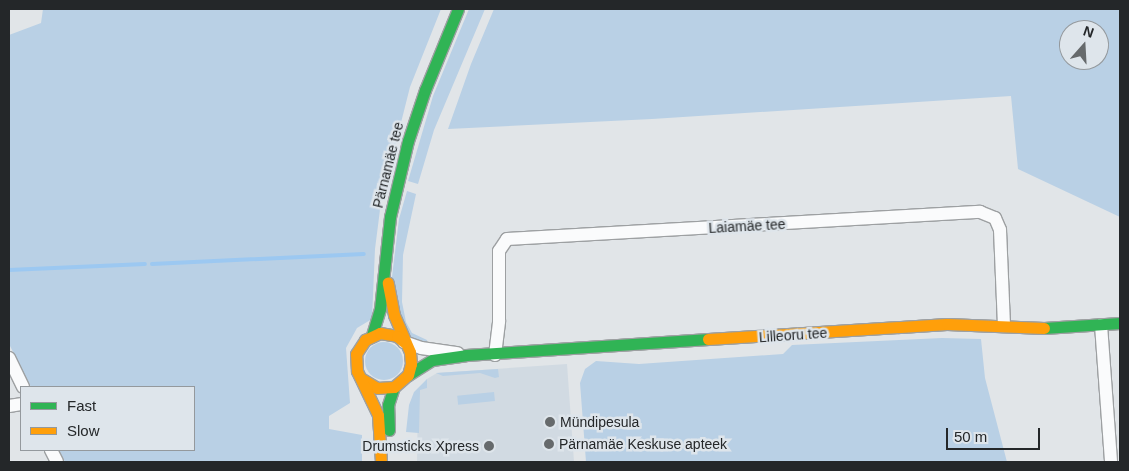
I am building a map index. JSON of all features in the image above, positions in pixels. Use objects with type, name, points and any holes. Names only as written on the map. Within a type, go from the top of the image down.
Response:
[{"type":"main road","name":"Pärnamäe tee","points":[[372,335],[380,309],[390,217],[408,141],[425,90],[458,9]]},
{"type":"main road","points":[[384,268],[394,314],[404,342],[410,352],[411,364],[408,375],[394,387],[388,405],[388,462]]},
{"type":"main road","name":"Lilleoru tee","points":[[408,375],[432,360],[466,355],[495,355],[947,324],[1038,328],[1120,323]]},
{"type":"main road","points":[[382,462],[378,415],[357,371],[356,354],[359,346],[372,335],[389,333],[404,342]]},
{"type":"main road","points":[[362,379],[377,388],[394,387]]},
{"type":"street","name":"Laiamäe tee","points":[[495,355],[499,321],[499,251],[507,239],[970,212],[980,212],[995,218],[1000,230],[1004,326]]},
{"type":"street","points":[[1101,324],[1111,462]]},
{"type":"street","name":"Lilleoru tee","points":[[404,342],[421,348],[445,350],[466,355]]},
{"type":"street","points":[[9,358],[23,386]]},
{"type":"shaded area","points":[[43,9],[441,9],[410,87],[381,202],[375,249],[372,319],[357,328],[346,348],[350,403],[329,416],[329,429],[362,435],[362,462],[65,462],[60,451],[195,451],[195,386],[30,386],[9,344],[9,35],[41,23]]},
{"type":"shaded area","points":[[469,9],[485,9],[434,130],[418,184],[408,181],[433,96]]},
{"type":"shaded area","points":[[494,9],[1120,9],[1120,217],[1018,169],[1011,96],[652,119],[448,129],[471,64]]},
{"type":"shaded area","points":[[407,191],[416,194],[403,255],[402,302],[406,322],[412,333],[427,340],[428,344],[420,343],[409,336],[405,329],[392,277],[399,219]]},
{"type":"shaded area","points":[[942,338],[981,339],[985,378],[1007,462],[586,462],[580,383],[585,369],[596,361],[639,364],[783,354],[792,345]]},
{"type":"shaded area","points":[[384,342],[397,348],[403,361],[397,374],[384,380],[371,374],[365,361],[371,348]]},
{"type":"shaded area","points":[[567,364],[574,462],[417,462],[418,391],[427,379],[437,373]]},
{"type":"shaded area","points":[[498,369],[499,377],[495,378],[480,373],[443,376],[436,373]]},
{"type":"shaded area","points":[[427,379],[427,388],[420,390],[419,433],[406,432],[409,405],[414,392]]},
{"type":"shaded area","points":[[494,392],[495,401],[458,405],[457,396]]},
{"type":"waterway","points":[[152,264],[364,254]]},
{"type":"waterway","points":[[9,270],[145,264]]},
{"type":"traffic: fast","points":[[372,335],[380,309],[390,217],[408,141],[425,90],[458,9]]},
{"type":"traffic: fast","points":[[1044,328],[1120,323]]},
{"type":"traffic: fast","points":[[408,375],[432,360],[466,355],[708,339]]},
{"type":"traffic: fast","points":[[389,430],[388,405],[394,387]]},
{"type":"traffic: slow","points":[[362,379],[377,388],[394,387],[408,375],[411,364],[410,352],[394,315],[388,283]]},
{"type":"traffic: slow","points":[[708,339],[947,324],[1044,328]]},
{"type":"traffic: slow","points":[[381,462],[378,415],[357,371],[356,354],[365,340],[380,333],[397,336],[404,342]]},
{"type":"place","name":"Mündipesula","points":[[550,422]]},
{"type":"place","name":"Pärnamäe Keskuse apteek","points":[[549,444]]},
{"type":"place","name":"Drumsticks Xpress","points":[[489,446]]}]
